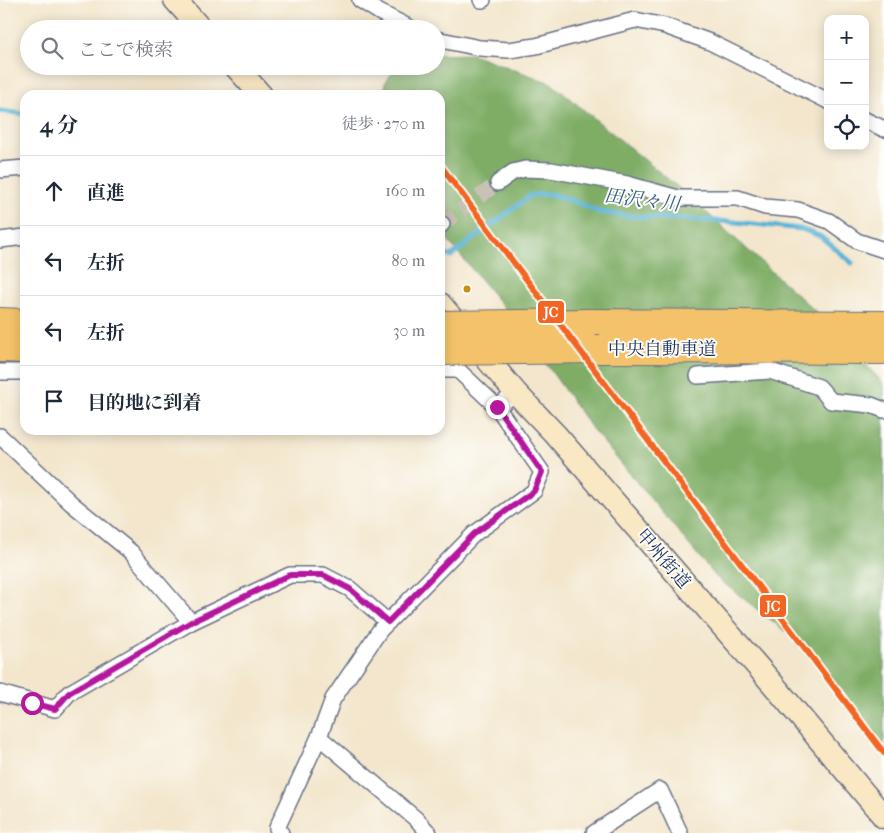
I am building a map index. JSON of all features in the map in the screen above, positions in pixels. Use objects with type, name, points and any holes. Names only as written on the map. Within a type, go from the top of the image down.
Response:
[{"type":"highway","points":[[0,322],[20,323]]},
{"type":"highway","name":"中央自動車道","points":[[445,325],[587,323],[884,325]]},
{"type":"highway","points":[[0,348],[20,348]]},
{"type":"highway","name":"中央自動車道","points":[[445,351],[600,349],[884,350]]},
{"type":"main road","points":[[175,0],[193,20]]},
{"type":"main road","points":[[243,75],[257,90]]},
{"type":"main road","name":"甲州街道","points":[[445,310],[516,394],[555,434],[884,817]]},
{"type":"street","points":[[360,0],[394,20]]},
{"type":"street","points":[[445,41],[480,48],[510,50],[536,46],[635,20],[664,26],[710,42],[824,99]]},
{"type":"street","points":[[869,122],[884,129]]},
{"type":"street","points":[[0,170],[20,168]]},
{"type":"street","points":[[498,183],[513,172],[525,169],[551,170],[627,184],[678,198],[738,198],[765,207],[798,210],[829,221],[857,241],[884,250]]},
{"type":"street","points":[[0,240],[20,238]]},
{"type":"street","points":[[281,833],[277,828],[319,737],[333,699],[380,630],[474,534],[534,491],[542,472],[497,407],[458,370],[445,370]]},
{"type":"street","points":[[698,376],[770,371],[819,387],[831,401],[871,405],[884,410]]},
{"type":"street","points":[[0,372],[20,372]]},
{"type":"street","points":[[497,407],[516,394]]},
{"type":"street","points":[[0,436],[71,504],[131,552],[191,622]]},
{"type":"street","points":[[0,693],[55,709],[69,693],[191,622],[290,575],[323,575],[350,589],[388,622]]},
{"type":"street","points":[[319,737],[416,819],[429,833]]},
{"type":"street","points":[[594,833],[660,790],[680,833]]},
{"type":"green space","points":[[472,54],[551,83],[685,193],[824,319],[884,384],[884,746],[807,648],[717,578],[593,430],[517,323],[445,237],[445,90],[385,90],[385,83],[391,75],[445,75],[445,55]]},
{"type":"waterway","name":"田沢々川","points":[[0,111],[20,113]]},
{"type":"waterway","name":"田沢々川","points":[[445,255],[451,256],[531,195],[550,194],[599,212],[801,229],[820,236],[852,263]]},
{"type":"tunnel","points":[[445,222],[498,183]]},
{"type":"transit line","name":"JC","points":[[445,172],[884,753]]},
{"type":"route","points":[[32,703],[55,709],[69,693],[191,622],[290,575],[323,575],[350,589],[388,622],[474,534],[534,491],[542,472],[497,407]]}]
